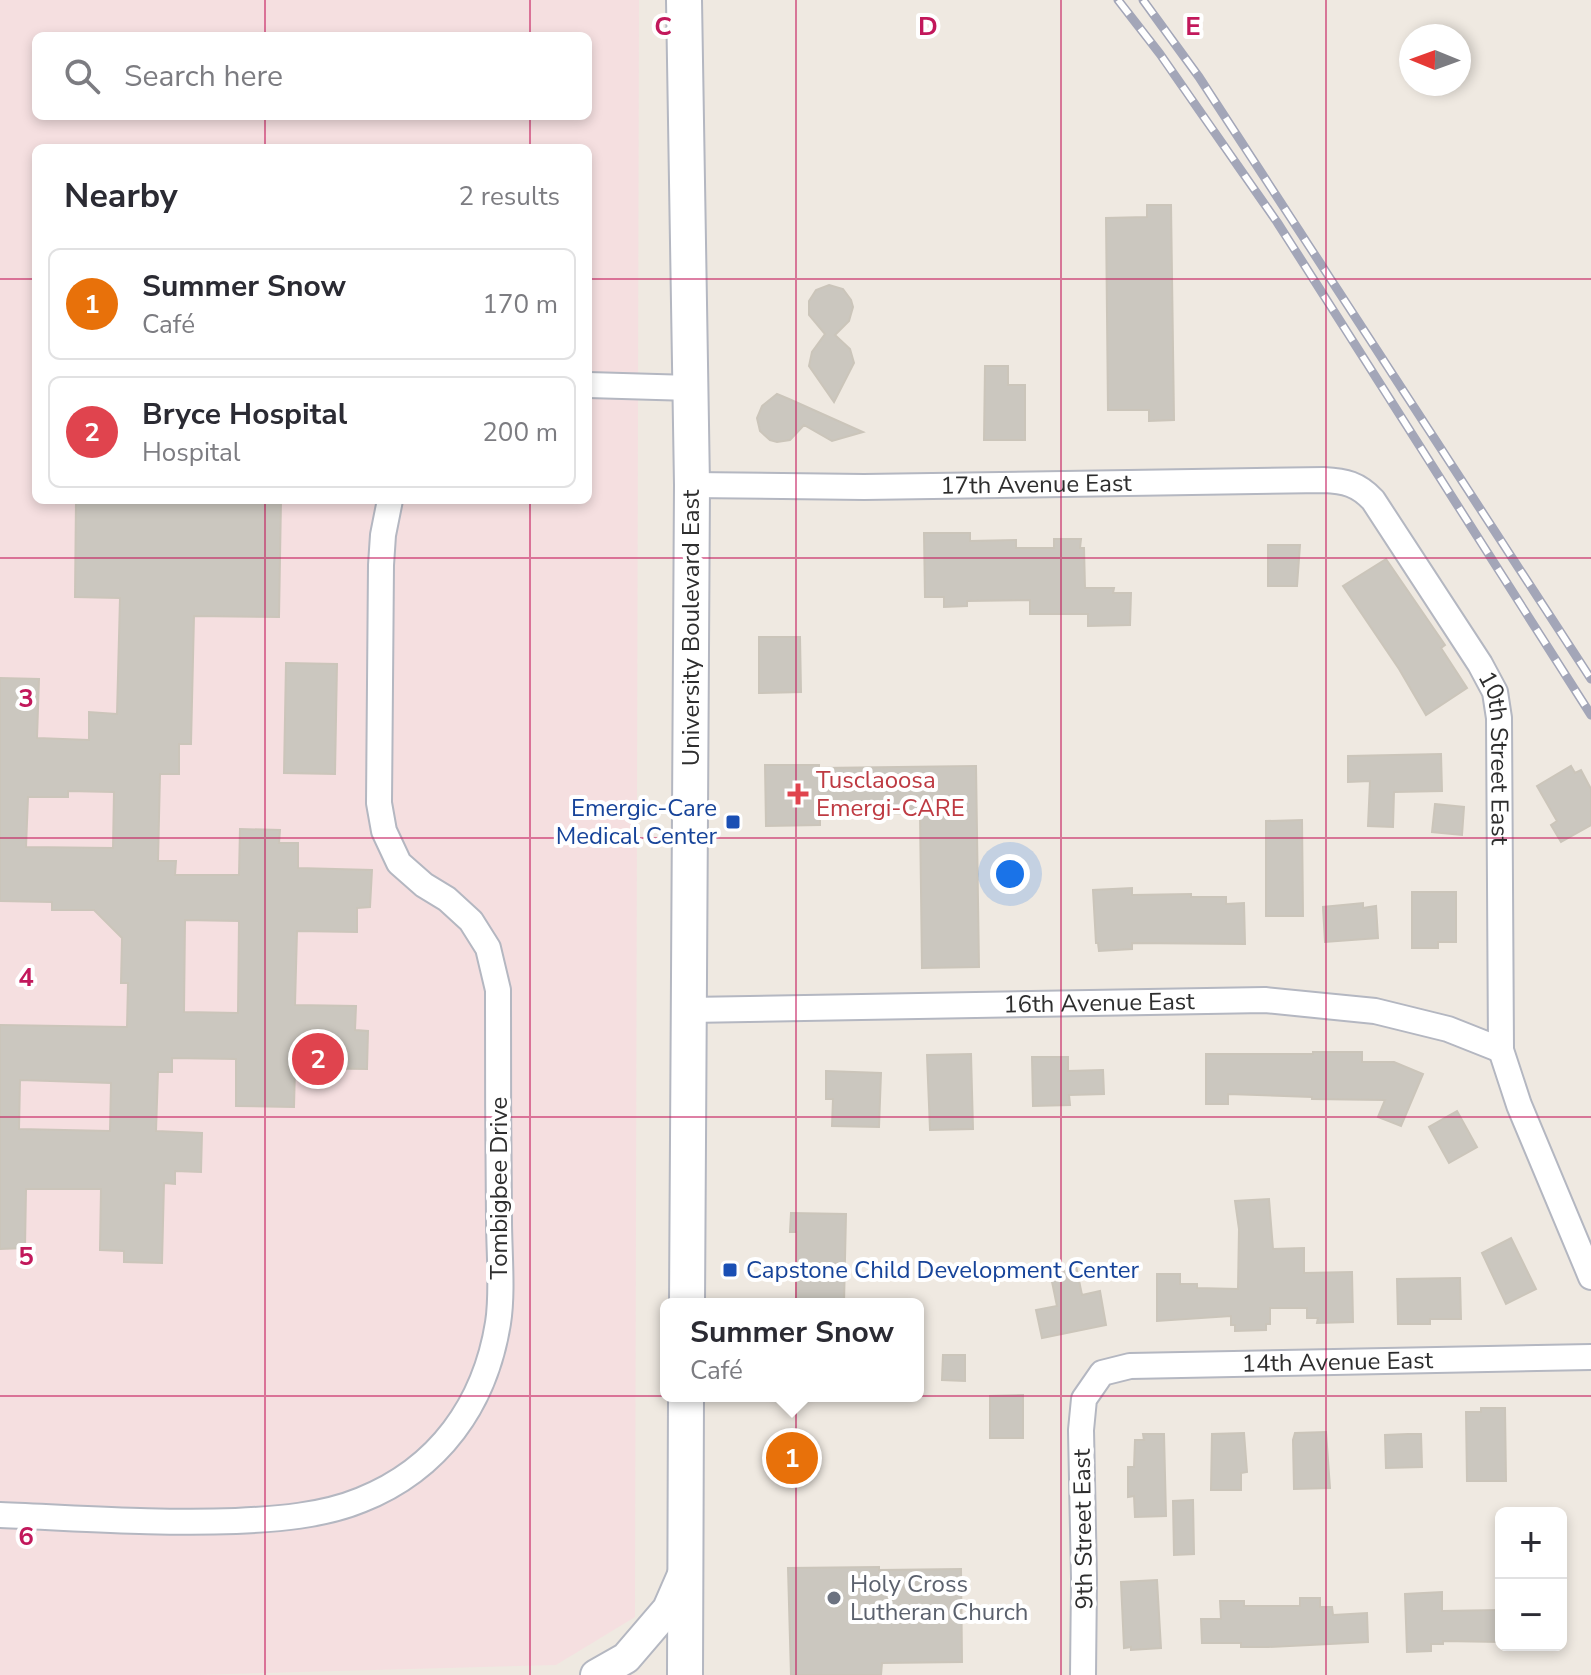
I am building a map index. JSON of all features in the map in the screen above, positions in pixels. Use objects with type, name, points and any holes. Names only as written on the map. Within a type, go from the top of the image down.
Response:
[{"type":"main road","name":"University Boulevard East","points":[[684,0],[692,485],[687,1298]]},
{"type":"main road","points":[[685,1675],[686,1402]]},
{"type":"street","points":[[592,385],[691,388]]},
{"type":"street","name":"17th Avenue East","points":[[692,485],[864,487],[1324,480],[1351,483],[1362,488],[1373,500]]},
{"type":"street","name":"10th Street East","points":[[1373,500],[1495,692],[1500,750],[1501,1050],[1519,1105],[1591,1277]]},
{"type":"street","name":"Tombigbee Drive","points":[[0,1515],[187,1523],[264,1520],[321,1512],[361,1500],[430,1458],[457,1428],[484,1382],[499,1321],[498,990],[488,948],[471,921],[399,863],[384,831],[379,803],[381,565],[389,504]]},
{"type":"street","name":"16th Avenue East","points":[[689,1010],[1265,1000],[1375,1011],[1448,1029],[1501,1050]]},
{"type":"street","name":"14th Avenue East","points":[[1093,1386],[1102,1373],[1130,1366],[1591,1357]]},
{"type":"street","name":"9th Street East","points":[[1083,1675],[1081,1430],[1084,1399],[1093,1386]]},
{"type":"street","points":[[596,1675],[626,1658],[668,1609],[685,1568]]},
{"type":"shaded area","points":[[0,0],[639,0],[635,1617],[556,1665],[194,1675],[0,1675]]},
{"type":"building","points":[[1147,205],[1171,205],[1174,420],[1149,421],[1149,410],[1108,410],[1106,218],[1147,217]]},
{"type":"building","points":[[829,285],[843,289],[853,307],[849,321],[835,335],[850,349],[854,363],[834,402],[809,366],[812,352],[825,334],[809,315],[809,301],[816,290]]},
{"type":"building","points":[[985,366],[1008,366],[1008,385],[1025,385],[1025,440],[984,440]]},
{"type":"building","points":[[777,394],[863,432],[832,441],[804,425],[790,440],[770,440],[760,431],[757,418],[762,406]]},
{"type":"building","points":[[76,504],[281,504],[279,617],[194,616],[191,744],[179,744],[179,774],[160,774],[158,861],[176,861],[175,875],[239,875],[240,829],[280,830],[279,843],[298,843],[298,868],[372,870],[370,907],[357,908],[357,932],[297,931],[295,1005],[356,1006],[355,1030],[368,1031],[367,1069],[295,1068],[294,1107],[236,1106],[236,1059],[172,1058],[172,1072],[158,1072],[156,1131],[202,1133],[201,1172],[175,1171],[175,1184],[164,1183],[162,1263],[124,1262],[124,1251],[100,1250],[101,1189],[26,1189],[25,1248],[0,1249],[0,1025],[127,1027],[128,983],[121,983],[122,938],[94,910],[52,910],[52,902],[0,901],[0,678],[39,679],[37,738],[89,740],[89,712],[117,714],[120,598],[75,597]],"holes":[[[68,791],[114,792],[113,848],[26,847],[28,797],[68,797]],[[185,920],[239,921],[238,1013],[184,1012]],[[20,1080],[111,1083],[110,1131],[19,1129]]]},
{"type":"building","points":[[924,533],[970,533],[970,541],[1016,540],[1016,548],[1054,548],[1054,539],[1081,539],[1085,588],[1114,588],[1113,593],[1131,593],[1130,625],[1088,626],[1088,614],[1030,614],[1030,600],[967,601],[967,606],[944,607],[944,597],[925,597]]},
{"type":"building","points":[[1268,545],[1300,545],[1297,586],[1268,586]]},
{"type":"building","points":[[1386,559],[1445,645],[1441,648],[1467,688],[1426,715],[1343,586]]},
{"type":"building","points":[[759,637],[800,637],[801,692],[759,693]]},
{"type":"building","points":[[286,663],[337,664],[335,774],[284,773]]},
{"type":"building","points":[[1441,754],[1442,791],[1394,792],[1393,827],[1368,826],[1370,781],[1348,782],[1348,756]]},
{"type":"building","points":[[765,765],[819,765],[819,768],[976,766],[979,967],[922,968],[920,813],[820,814],[820,825],[766,826]]},
{"type":"building","points":[[1571,766],[1575,773],[1581,770],[1591,789],[1591,825],[1561,842],[1551,825],[1557,821],[1537,786]]},
{"type":"building","points":[[1435,804],[1464,807],[1462,835],[1432,832]]},
{"type":"building","points":[[1302,820],[1303,916],[1266,916],[1266,821]]},
{"type":"building","points":[[1132,888],[1132,895],[1191,894],[1191,897],[1226,897],[1226,904],[1244,903],[1245,944],[1132,943],[1132,949],[1099,951],[1093,890]]},
{"type":"building","points":[[1412,892],[1456,892],[1456,942],[1438,942],[1438,948],[1412,948]]},
{"type":"building","points":[[1363,903],[1363,908],[1376,906],[1378,938],[1325,942],[1323,907]]},
{"type":"building","points":[[1362,1052],[1362,1062],[1394,1062],[1423,1074],[1401,1126],[1378,1117],[1385,1100],[1228,1094],[1228,1104],[1206,1104],[1206,1054]]},
{"type":"building","points":[[971,1054],[973,1129],[930,1130],[927,1055]]},
{"type":"building","points":[[1032,1057],[1068,1057],[1068,1071],[1103,1070],[1104,1094],[1069,1095],[1070,1105],[1033,1106]]},
{"type":"building","points":[[826,1071],[881,1073],[879,1127],[832,1126],[833,1099],[826,1099]]},
{"type":"building","points":[[1457,1111],[1477,1147],[1449,1163],[1429,1127]]},
{"type":"building","points":[[1269,1199],[1273,1249],[1304,1248],[1304,1273],[1352,1272],[1353,1322],[1317,1323],[1318,1318],[1307,1318],[1307,1308],[1270,1308],[1270,1324],[1266,1324],[1266,1330],[1235,1331],[1231,1316],[1157,1321],[1157,1274],[1180,1274],[1180,1284],[1197,1284],[1197,1288],[1238,1289],[1239,1229],[1235,1201]]},
{"type":"building","points":[[791,1213],[846,1214],[844,1298],[796,1298],[797,1232],[790,1232]]},
{"type":"building","points":[[1511,1238],[1536,1289],[1506,1304],[1482,1253]]},
{"type":"building","points":[[1076,1266],[1082,1295],[1100,1291],[1106,1325],[1042,1338],[1036,1310],[1057,1306],[1050,1272]]},
{"type":"building","points":[[1460,1278],[1461,1319],[1430,1319],[1430,1324],[1398,1324],[1397,1279]]},
{"type":"building","points":[[943,1355],[965,1355],[965,1381],[942,1380]]},
{"type":"building","points":[[1023,1395],[1023,1438],[990,1438],[990,1396]]},
{"type":"building","points":[[1481,1408],[1505,1408],[1506,1481],[1467,1481],[1466,1412],[1481,1412]]},
{"type":"building","points":[[1326,1432],[1330,1488],[1294,1489],[1295,1433]]},
{"type":"building","points":[[1244,1433],[1247,1472],[1241,1473],[1241,1490],[1211,1490],[1212,1434]]},
{"type":"building","points":[[1143,1434],[1164,1434],[1166,1516],[1135,1517],[1134,1496],[1128,1497],[1128,1467],[1134,1467],[1135,1440],[1144,1440]]},
{"type":"building","points":[[1421,1434],[1422,1467],[1386,1468],[1385,1435]]},
{"type":"building","points":[[779,1447],[806,1447],[805,1468],[779,1468]]},
{"type":"building","points":[[1193,1500],[1194,1554],[1174,1555],[1173,1501]]},
{"type":"building","name":"Holy Cross Lutheran Church","points":[[879,1567],[879,1570],[961,1569],[962,1662],[882,1663],[881,1675],[791,1675],[788,1568]]},
{"type":"building","points":[[1157,1580],[1161,1648],[1124,1648],[1121,1582]]},
{"type":"building","points":[[1442,1592],[1442,1611],[1495,1610],[1495,1642],[1443,1641],[1443,1644],[1431,1644],[1431,1651],[1407,1652],[1405,1594]]},
{"type":"building","points":[[1300,1598],[1320,1598],[1320,1607],[1332,1607],[1333,1615],[1367,1613],[1368,1642],[1268,1647],[1202,1643],[1201,1619],[1221,1619],[1220,1601],[1244,1601],[1244,1606],[1300,1606]]},
{"type":"railway","points":[[1118,0],[1160,54],[1277,222],[1591,715]]},
{"type":"railway","points":[[1143,0],[1199,77],[1591,679]]},
{"type":"place","name":"Tusclaoosa Emergi-CARE","points":[[798,794]]},
{"type":"place","name":"Emergic-Care Medical Center","points":[[733,822]]},
{"type":"place","name":"Bryce Hospital","points":[[318,1059]]},
{"type":"place","name":"Capstone Child Development Center","points":[[730,1270]]},
{"type":"place","name":"Summer Snow","points":[[792,1458]]},
{"type":"place","name":"Holy Cross Lutheran Church","points":[[834,1598]]}]
